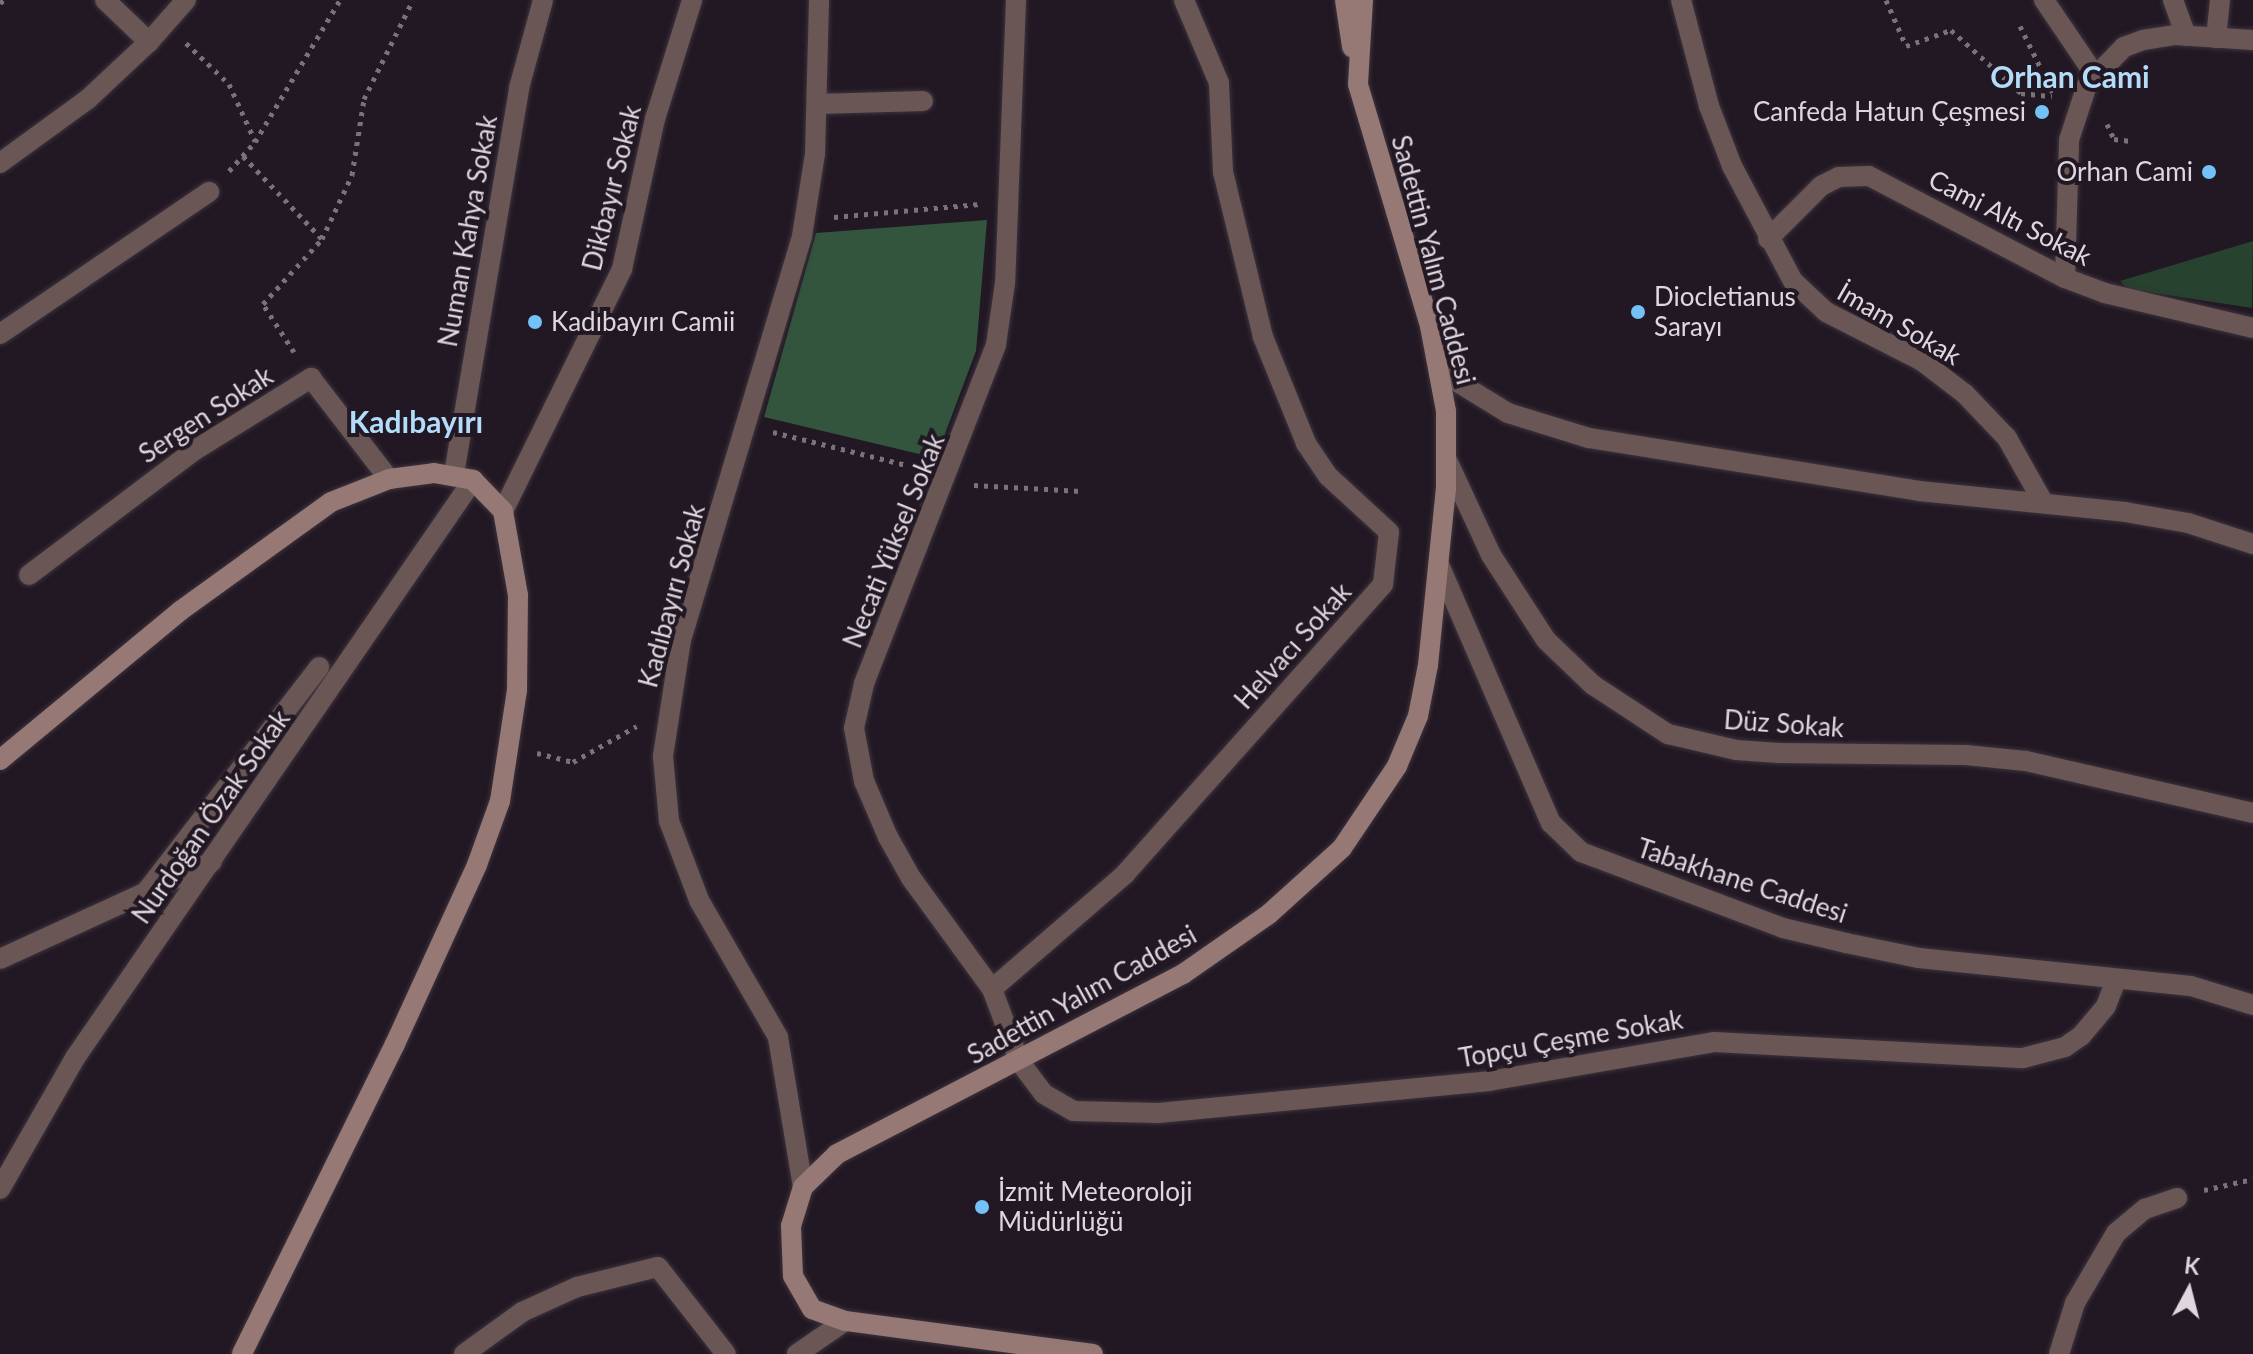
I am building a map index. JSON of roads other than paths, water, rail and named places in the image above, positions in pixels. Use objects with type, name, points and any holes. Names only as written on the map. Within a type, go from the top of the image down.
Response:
[{"type":"main road","points":[[1345,0],[1358,84]]},
{"type":"main road","name":"Sadettin Yalım Caddesi","points":[[1093,1354],[845,1321],[812,1309],[793,1276],[791,1226],[803,1187],[837,1154],[1183,974],[1269,914],[1342,848],[1397,766],[1418,716],[1440,567],[1446,458],[1441,372],[1358,84],[1363,0]]},
{"type":"main road","points":[[0,760],[249,558],[331,502],[389,479],[464,477],[503,511],[518,595],[511,746],[500,801],[477,865],[242,1354]]},
{"type":"street","points":[[105,0],[149,42]]},
{"type":"street","points":[[0,163],[88,99],[149,42],[186,0]]},
{"type":"street","name":"Numan Kahya Sokak","points":[[464,477],[519,88],[543,0]]},
{"type":"street","name":"Dikbayır Sokak","points":[[503,511],[622,269],[655,119],[692,0]]},
{"type":"street","name":"Kadıbayırı Sokak","points":[[803,1187],[778,1037],[699,900],[669,821],[663,769],[669,708],[681,640],[748,427],[805,219],[817,104],[819,0]]},
{"type":"street","name":"Necati Yüksel Sokak","points":[[1016,0],[1002,317],[948,476],[864,684],[854,728],[864,781],[888,837],[911,878],[992,989],[1019,1061]]},
{"type":"street","name":"Helvacı Sokak","points":[[992,989],[1125,874],[1383,584],[1389,532],[1328,476],[1306,443],[1276,375],[1233,229],[1223,172],[1219,83],[1184,0]]},
{"type":"street","name":"İmam Sokak","points":[[1681,0],[1709,106],[1768,239],[1808,299],[1922,361],[1981,410],[2024,462],[2043,502]]},
{"type":"street","points":[[2044,0],[2095,75]]},
{"type":"street","points":[[2173,0],[2186,36]]},
{"type":"street","points":[[2216,38],[2220,0]]},
{"type":"street","points":[[2065,278],[2069,140],[2080,100],[2095,75],[2124,47],[2143,40],[2186,36],[2253,40]]},
{"type":"street","points":[[817,104],[923,101]]},
{"type":"street","name":"Cami Altı Sokak","points":[[1768,239],[1821,186],[1856,175],[1889,184],[1988,242],[2065,278],[2105,293],[2253,328]]},
{"type":"street","points":[[0,334],[209,192]]},
{"type":"street","points":[[1441,372],[1508,413],[1589,438],[1889,487],[2043,502],[2188,523],[2253,544]]},
{"type":"street","name":"Sergen Sokak","points":[[29,575],[195,450],[311,378],[389,479]]},
{"type":"street","name":"Düz Sokak","points":[[1446,458],[1491,555],[1546,640],[1593,685],[1668,734],[1736,750],[2026,761],[2253,813]]},
{"type":"street","name":"Nurdoğan Özak Sokak","points":[[0,1189],[75,1058],[212,862],[464,477]]},
{"type":"street","name":"Tabakhane Caddesi","points":[[1440,567],[1551,823],[1581,852],[1656,883],[1833,940],[1919,958],[2219,991],[2253,1005]]},
{"type":"street","points":[[146,892],[319,667]]},
{"type":"street","points":[[0,959],[212,862]]},
{"type":"street","name":"Topçu Çeşme Sokak","points":[[1019,1061],[1058,1105],[1126,1113],[1489,1081],[1714,1042],[1999,1060],[2045,1054],[2081,1036],[2106,1006],[2116,980]]},
{"type":"street","points":[[2059,1354],[2075,1303],[2116,1233],[2145,1209],[2177,1198]]},
{"type":"street","points":[[464,1354],[522,1312],[577,1287],[658,1267],[726,1354]]},
{"type":"street","points":[[797,1354],[845,1321]]},
{"type":"place","name":"Canfeda Hatun Çeşmesi","points":[[2042,112]]},
{"type":"place","name":"Orhan Cami","points":[[2209,172]]},
{"type":"place","name":"Diocletianus Sarayı","points":[[1638,312]]},
{"type":"place","name":"Kadıbayırı Camii","points":[[535,322]]},
{"type":"place","name":"İzmit Meteoroloji Müdürlüğü","points":[[982,1207]]},
{"type":"district","name":"Orhan Cami","points":[[2070,76]]},
{"type":"district","name":"Kadıbayırı","points":[[416,421]]}]
